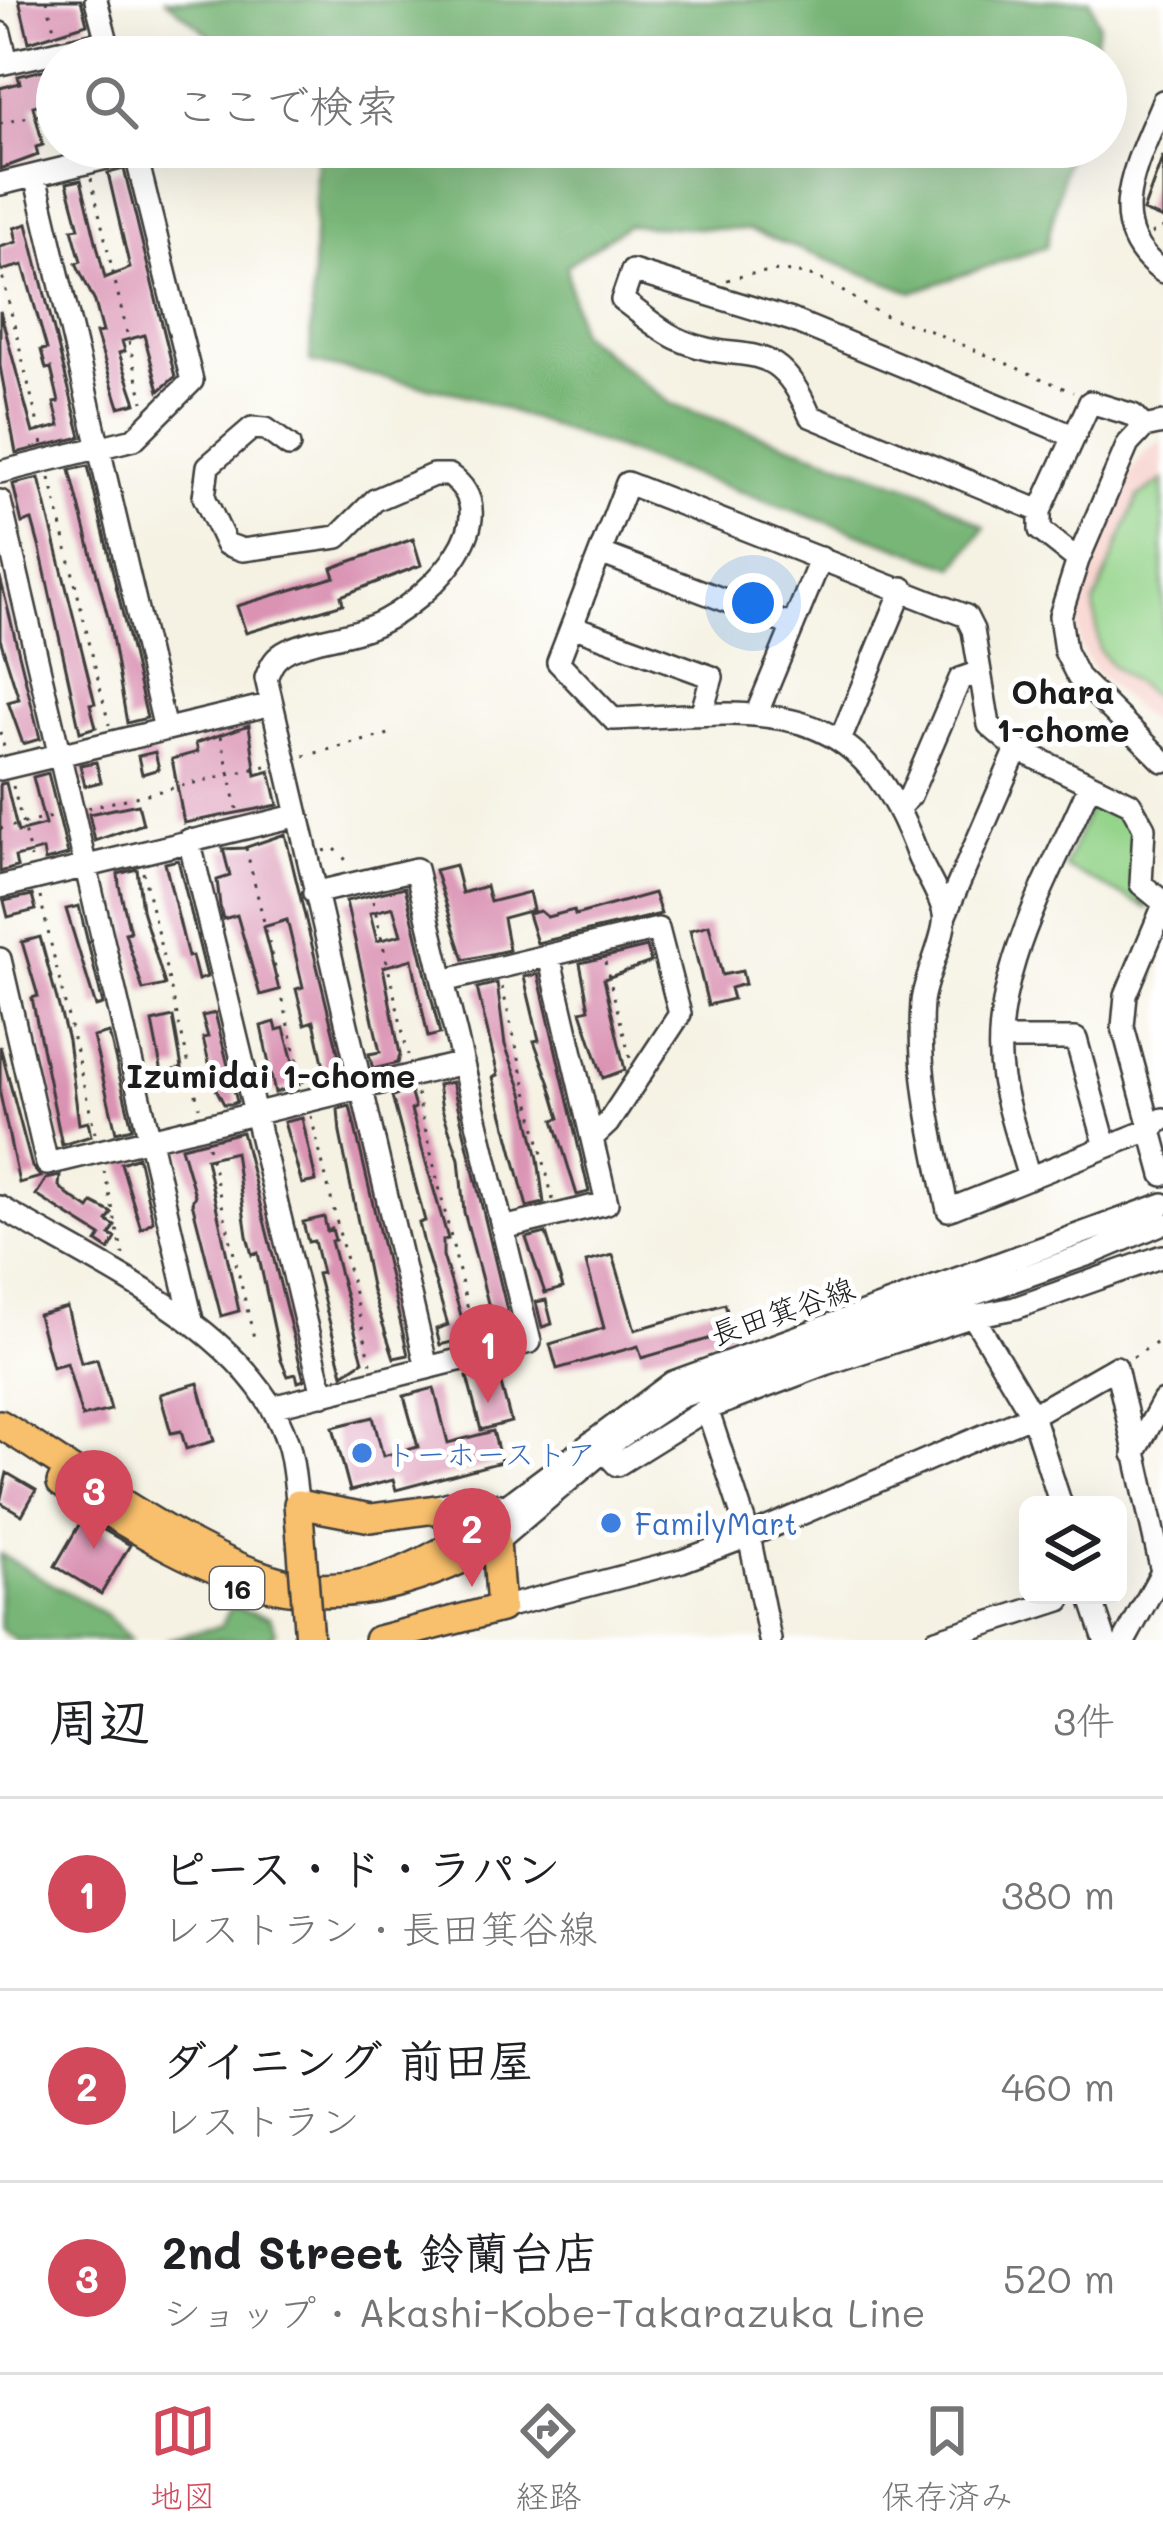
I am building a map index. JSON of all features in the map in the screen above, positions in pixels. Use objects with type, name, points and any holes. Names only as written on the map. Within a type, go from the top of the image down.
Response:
[{"type":"main road","name":"16","points":[[0,1424],[202,1546],[276,1579],[311,1587],[373,1580],[421,1565],[458,1542]]},
{"type":"main road","name":"16","points":[[0,1446],[163,1547],[243,1590],[272,1599],[332,1606],[376,1602],[420,1588],[496,1542]]},
{"type":"main road","points":[[298,1504],[371,1518],[443,1512],[458,1542]]},
{"type":"main road","name":"16","points":[[298,1504],[310,1640]]},
{"type":"main road","points":[[378,1640],[501,1609],[496,1542]]},
{"type":"street","points":[[96,0],[105,36]]},
{"type":"street","points":[[0,33],[3,63],[36,57]]},
{"type":"street","points":[[1163,101],[1129,184],[1125,218],[1133,242],[1163,272]]},
{"type":"street","points":[[0,184],[67,168]]},
{"type":"street","points":[[0,472],[134,439],[192,381],[144,168]]},
{"type":"street","points":[[35,176],[165,729]]},
{"type":"street","points":[[1040,511],[810,416],[797,386],[776,362],[677,339],[622,300],[632,271],[792,320],[1071,435]]},
{"type":"street","points":[[776,362],[792,320]]},
{"type":"street","points":[[1078,560],[1040,530],[1040,511],[1090,402],[1154,425],[1128,444],[1078,560],[1060,616],[1065,651],[1078,677],[1163,761]]},
{"type":"street","points":[[289,446],[266,429],[252,428],[208,466],[202,482],[204,497],[226,544],[243,550],[338,537],[375,500],[433,476],[449,475],[463,485],[473,511],[459,556],[390,618],[274,659],[266,678],[268,705],[428,1368]]},
{"type":"street","points":[[945,915],[900,806],[876,768],[841,739],[812,724],[756,715],[613,719],[558,662],[627,483],[966,616],[989,725],[1017,749],[1130,803],[1140,814],[1142,884],[1163,904],[1126,995],[1123,1027],[1156,1125],[1163,1175]]},
{"type":"street","points":[[0,501],[194,1324]]},
{"type":"street","points":[[600,553],[793,626]]},
{"type":"street","points":[[756,715],[821,558]]},
{"type":"street","points":[[841,739],[903,588]]},
{"type":"street","points":[[572,626],[712,677],[701,715]]},
{"type":"street","points":[[900,806],[910,796],[960,679],[980,672]]},
{"type":"street","points":[[4,768],[268,705]]},
{"type":"street","points":[[1017,749],[945,915],[923,987],[923,1094],[948,1210],[1156,1125]]},
{"type":"street","points":[[1029,1178],[1002,1078],[1000,1039],[1019,952],[1089,786]]},
{"type":"street","points":[[0,887],[295,816]]},
{"type":"street","points":[[190,840],[323,1394]]},
{"type":"street","points":[[272,1407],[530,1342],[416,869],[314,893]]},
{"type":"street","points":[[443,981],[658,929],[680,1014],[608,1123],[592,1138]]},
{"type":"street","points":[[502,1228],[607,1203],[548,956]]},
{"type":"street","points":[[0,959],[47,1164],[463,1063]]},
{"type":"street","points":[[1000,1039],[1076,1039],[1106,1147]]},
{"type":"street","name":"長田箕谷線","points":[[458,1542],[673,1382],[1163,1204]]},
{"type":"street","points":[[0,1208],[194,1324],[231,1353],[272,1407],[288,1442],[298,1504]]},
{"type":"street","name":"長田箕谷線","points":[[496,1542],[604,1451],[680,1397],[1093,1253],[1163,1223]]},
{"type":"street","points":[[604,1451],[617,1465],[707,1409],[1163,1256]]},
{"type":"street","points":[[974,1316],[1033,1415],[1058,1496]]},
{"type":"street","points":[[501,1609],[682,1561],[749,1536],[1033,1415],[1116,1367],[1162,1571],[1125,1640]]},
{"type":"street","points":[[1134,1454],[1163,1400]]},
{"type":"street","points":[[707,1409],[749,1536],[770,1640]]},
{"type":"street","points":[[414,1512],[465,1499],[506,1506]]},
{"type":"street","points":[[936,1640],[1048,1604]]},
{"type":"street","points":[[1093,1604],[1105,1640]]},
{"type":"path","points":[[47,0],[55,36]]},
{"type":"path","points":[[0,124],[36,115]]},
{"type":"path","points":[[88,168],[148,425]]},
{"type":"path","points":[[0,266],[113,742]]},
{"type":"path","points":[[723,299],[727,279],[807,272],[837,284],[895,322],[920,327],[1090,402]]},
{"type":"path","points":[[216,717],[375,1381]]},
{"type":"path","points":[[0,731],[4,768],[36,878],[125,1264]]},
{"type":"path","points":[[0,829],[389,734]]},
{"type":"path","points":[[138,852],[254,1342]]},
{"type":"path","points":[[601,943],[635,1078]]},
{"type":"path","points":[[498,968],[556,1215]]},
{"type":"path","points":[[1116,1367],[1163,1339]]},
{"type":"shaded area","points":[[1163,441],[1163,734],[1096,673],[1079,646],[1077,615],[1128,477],[1146,451]]},
{"type":"green space","points":[[166,0],[1090,0],[1099,24],[1096,36],[211,36]]},
{"type":"green space","points":[[316,168],[1064,168],[1046,247],[912,292],[749,230],[627,225],[566,266],[579,332],[671,404],[924,491],[985,527],[955,567],[461,394],[310,362]]},
{"type":"green space","points":[[1163,480],[1163,704],[1112,666],[1099,650],[1094,604],[1138,497]]},
{"type":"green space","points":[[1104,797],[1133,817],[1135,891],[1149,909],[1065,867],[1093,800]]},
{"type":"green space","points":[[0,1554],[105,1614],[132,1640],[17,1640],[0,1629]]},
{"type":"green space","points":[[231,1607],[270,1617],[276,1632],[269,1640],[166,1640],[221,1626]]},
{"type":"building","points":[[19,0],[81,0],[87,24],[36,36],[29,42]]},
{"type":"building","points":[[36,72],[36,156],[0,169],[0,88],[20,83],[18,76]]},
{"type":"building","points":[[1163,156],[1163,219],[1143,211]]},
{"type":"building","points":[[124,169],[175,377],[159,391],[144,335],[122,341],[125,351],[119,353],[136,403],[119,407],[96,333],[103,332],[95,302],[76,263],[81,261],[72,229],[79,228],[67,183],[81,180],[105,278],[130,268],[108,173]]},
{"type":"building","points":[[27,224],[81,437],[16,453],[0,366],[0,311],[33,433],[60,426],[51,368],[46,369],[41,350],[47,349],[23,265],[0,271],[0,247],[17,242],[14,228]]},
{"type":"building","points":[[88,466],[147,718],[127,723],[110,625],[70,470]]},
{"type":"building","points":[[39,478],[95,703],[90,704],[96,727],[80,732],[40,549],[32,520],[22,523],[13,484]]},
{"type":"building","points":[[413,539],[421,565],[341,596],[343,604],[246,633],[237,606],[335,577],[332,568]]},
{"type":"building","points":[[0,577],[40,739],[23,744],[8,702],[19,699],[0,639]]},
{"type":"building","points":[[249,725],[256,775],[270,771],[278,805],[184,823],[172,759],[198,752],[196,743]]},
{"type":"building","points":[[155,752],[159,769],[142,774],[138,756]]},
{"type":"building","points":[[96,762],[101,782],[85,786],[80,765]]},
{"type":"building","points":[[48,773],[68,855],[45,861],[43,850],[15,857],[17,867],[0,872],[0,784],[6,783],[18,832],[45,825],[33,777]]},
{"type":"building","points":[[138,804],[143,824],[95,841],[89,814]]},
{"type":"building","points":[[285,834],[344,1077],[327,1081],[314,1021],[305,1024],[296,989],[303,987],[287,920],[263,927],[279,990],[260,995],[237,915],[223,919],[220,906],[217,880],[230,876],[223,849],[244,848]]},
{"type":"building","points":[[178,860],[207,977],[198,980],[165,863]]},
{"type":"building","points":[[455,865],[462,893],[486,886],[490,902],[529,892],[533,910],[503,918],[509,950],[464,960],[435,870]]},
{"type":"building","points":[[137,869],[142,910],[165,985],[143,990],[125,933],[130,932],[118,874]]},
{"type":"building","points":[[405,887],[440,1034],[428,1037],[412,959],[383,967],[400,1054],[398,1063],[373,1069],[369,1054],[380,1052],[346,901]],"holes":[[[393,907],[401,935],[377,941],[370,913]]]},
{"type":"building","points":[[654,893],[661,914],[537,943],[528,914],[540,911],[547,917],[574,910],[575,915]]},
{"type":"building","points":[[32,895],[36,910],[8,917],[4,901]]},
{"type":"building","points":[[79,906],[103,1005],[96,1007],[66,909]]},
{"type":"building","points":[[709,925],[722,975],[742,971],[745,984],[730,988],[733,999],[708,1005],[690,930]]},
{"type":"building","points":[[40,937],[68,1040],[79,1124],[88,1122],[91,1136],[62,1145],[32,998],[38,996],[22,942]]},
{"type":"building","points":[[647,947],[651,962],[604,979],[625,1070],[603,1078],[581,1011],[589,1009],[580,963]]},
{"type":"building","points":[[538,974],[589,1192],[577,1195],[554,1120],[560,1118],[534,1041],[539,1040],[524,977]]},
{"type":"building","points":[[497,983],[505,1045],[523,1093],[544,1203],[527,1207],[493,1077],[498,1075],[477,988]]},
{"type":"building","points":[[215,1013],[237,1102],[232,1104],[224,1104],[215,1087],[203,1038],[208,1037],[202,1016]]},
{"type":"building","points":[[173,1017],[182,1068],[162,1073],[152,1022]]},
{"type":"building","points":[[275,1022],[277,1030],[284,1028],[299,1084],[275,1093],[261,1026]]},
{"type":"building","points":[[109,1033],[132,1128],[116,1132],[93,1037]]},
{"type":"building","points":[[0,1046],[32,1167],[41,1177],[19,1183],[0,1094]]},
{"type":"building","points":[[452,1082],[512,1331],[504,1333],[488,1303],[464,1212],[459,1159],[442,1109],[438,1085]]},
{"type":"building","points":[[410,1091],[415,1108],[411,1110],[448,1239],[443,1240],[443,1256],[468,1338],[440,1345],[436,1329],[448,1325],[425,1248],[419,1223],[425,1221],[392,1096]]},
{"type":"building","points":[[350,1106],[408,1355],[394,1358],[372,1291],[340,1133],[338,1109]]},
{"type":"building","points":[[302,1118],[316,1181],[302,1184],[284,1122]]},
{"type":"building","points":[[242,1132],[304,1380],[298,1382],[296,1374],[288,1376],[281,1360],[258,1253],[252,1255],[235,1152],[206,1159],[239,1311],[221,1316],[192,1202],[195,1195],[181,1147]]},
{"type":"building","points":[[138,1157],[153,1221],[141,1229],[121,1163]]},
{"type":"building","points":[[60,1176],[59,1186],[68,1195],[89,1209],[93,1203],[112,1213],[107,1221],[115,1226],[110,1235],[116,1238],[109,1250],[97,1242],[101,1236],[36,1195],[46,1179]]},
{"type":"building","points":[[324,1217],[335,1240],[331,1241],[363,1361],[343,1374],[317,1274],[322,1273],[314,1241],[308,1242],[303,1222]]},
{"type":"building","points":[[546,1233],[563,1288],[545,1293],[526,1238]]},
{"type":"building","points":[[613,1255],[635,1330],[725,1304],[733,1332],[642,1358],[638,1346],[557,1369],[550,1344],[604,1328],[586,1262]]},
{"type":"building","points":[[546,1300],[552,1324],[542,1327],[536,1302]]},
{"type":"building","points":[[67,1307],[81,1363],[97,1359],[111,1410],[82,1417],[67,1363],[52,1367],[38,1315]]},
{"type":"building","points":[[497,1369],[511,1422],[481,1430],[467,1377]]},
{"type":"building","points":[[198,1383],[214,1441],[186,1449],[181,1431],[171,1433],[160,1394]]},
{"type":"building","points":[[434,1388],[448,1443],[493,1431],[501,1462],[396,1490],[393,1480],[350,1491],[333,1427],[373,1417],[383,1456],[418,1447],[404,1396]]},
{"type":"building","points":[[7,1473],[36,1490],[22,1515],[0,1502]]},
{"type":"building","points":[[83,1518],[130,1545],[101,1594],[55,1566]]},
{"type":"place","name":"ピース・ド・ラパン","points":[[488,1403]]},
{"type":"place","name":"トーホーストア","points":[[362,1453]]},
{"type":"place","name":"FamilyMart","points":[[611,1523]]},
{"type":"place","name":"2nd Street 鈴蘭台店","points":[[94,1549]]},
{"type":"place","name":"ダイニング 前田屋","points":[[472,1587]]},
{"type":"district","name":"Ohara 1-chome","points":[[1063,709]]},
{"type":"district","name":"Izumidai 1-chome","points":[[271,1074]]}]
